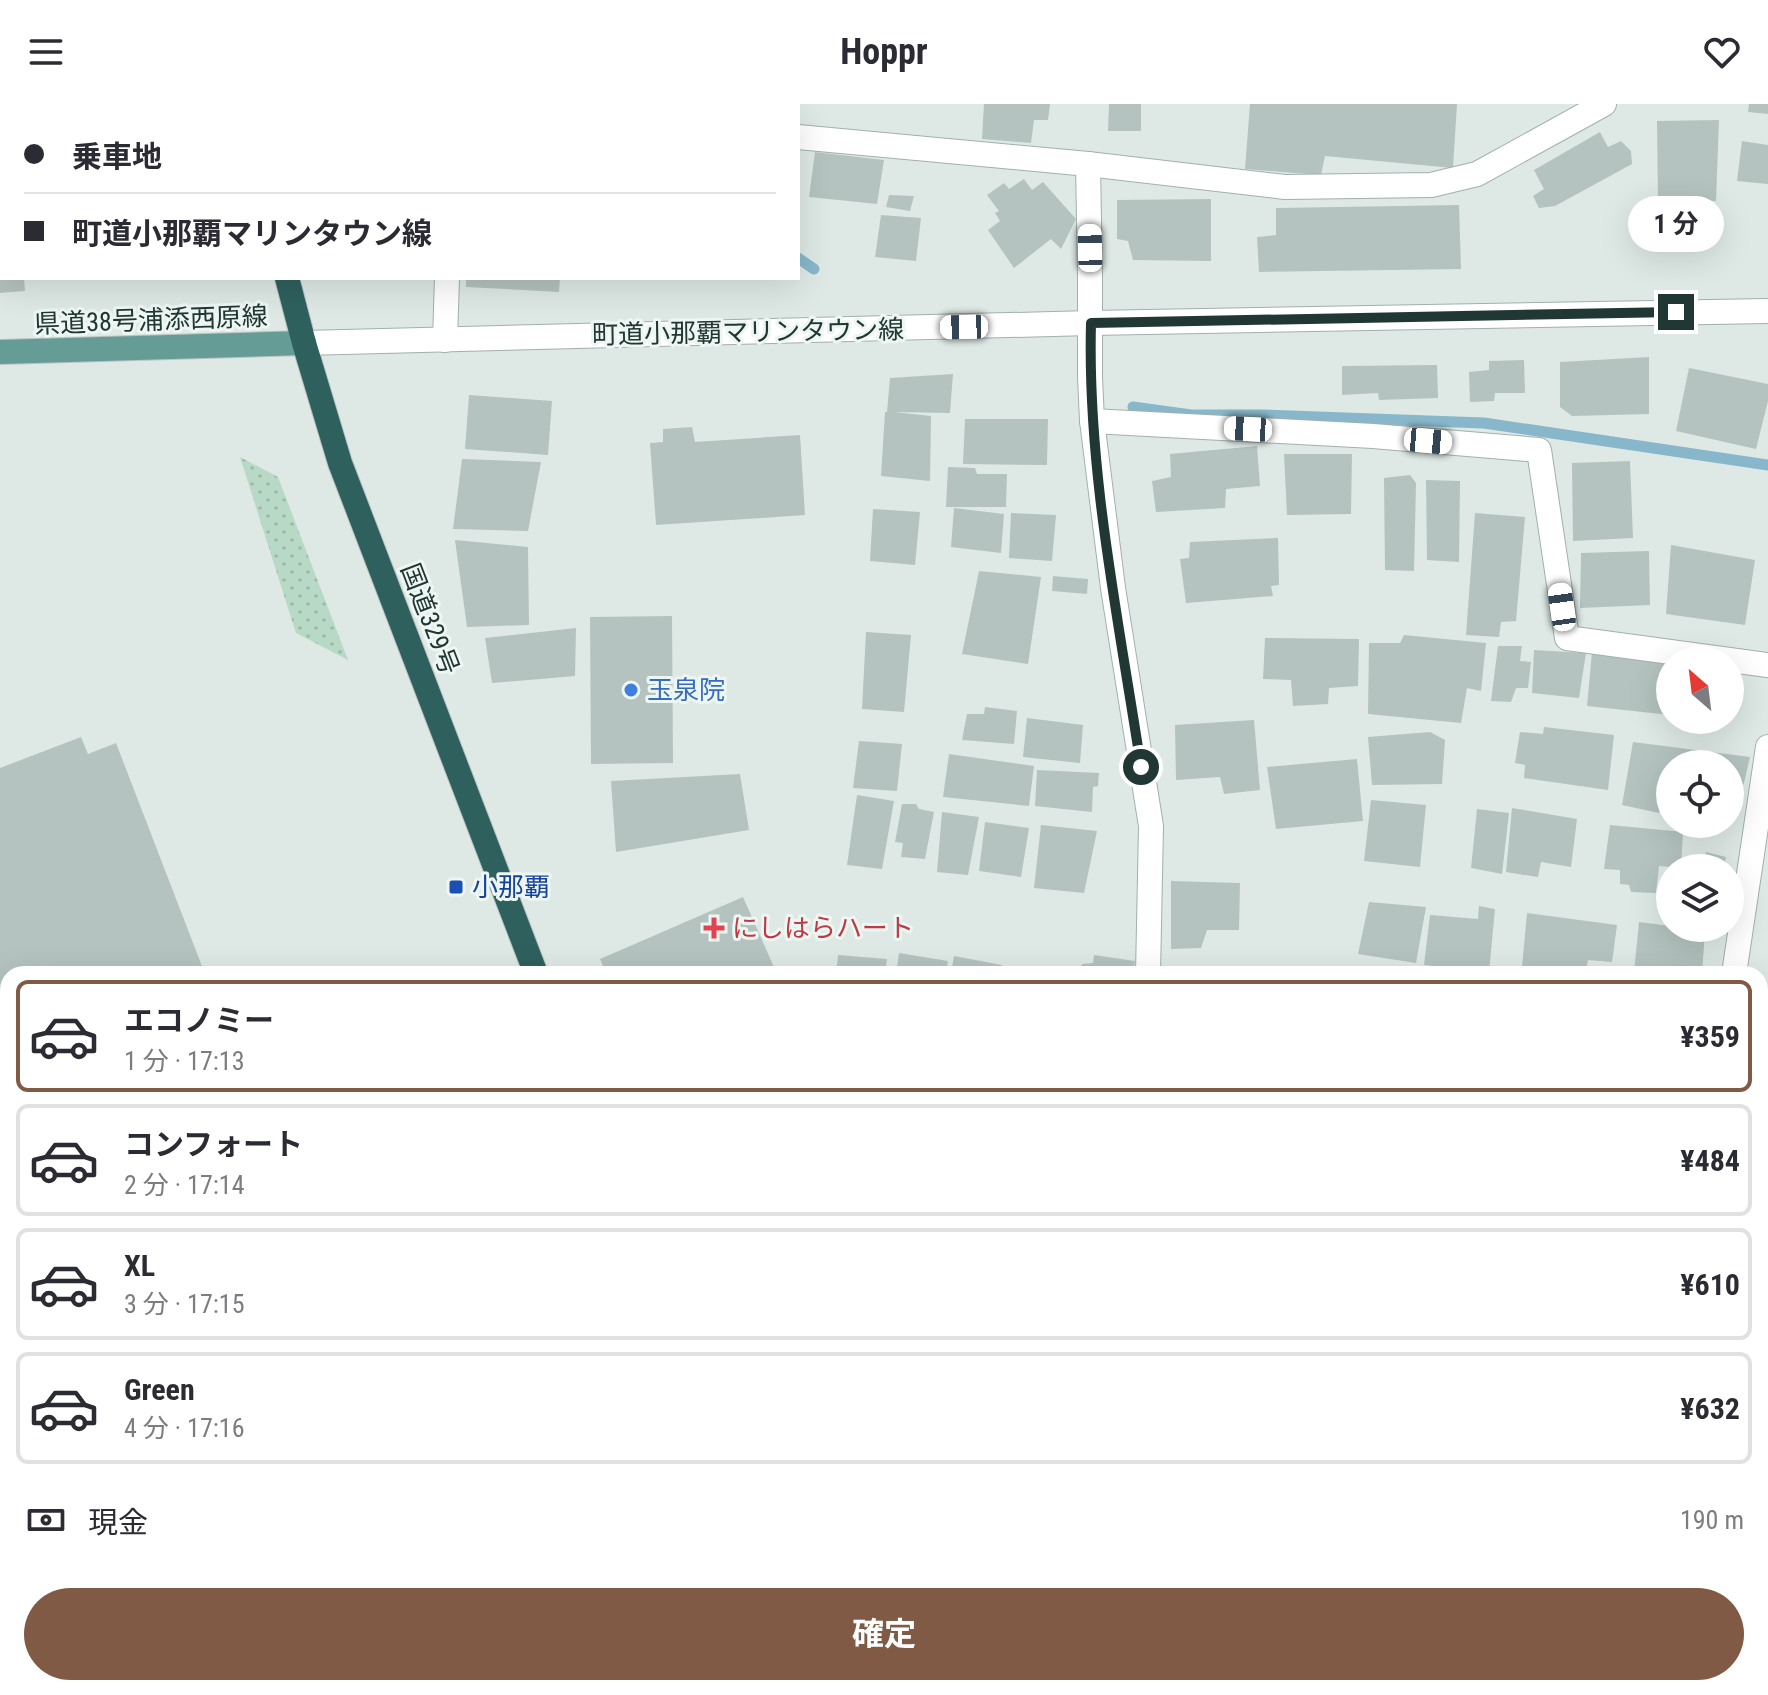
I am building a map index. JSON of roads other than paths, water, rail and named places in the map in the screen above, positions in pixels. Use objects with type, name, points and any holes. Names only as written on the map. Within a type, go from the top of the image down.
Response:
[{"type":"highway","name":"国道329号","points":[[288,280],[340,463],[533,966]]},
{"type":"main road","name":"県道38号浦添西原線","points":[[0,352],[304,343]]},
{"type":"street","points":[[800,137],[1088,164],[1285,187],[1431,185],[1477,174],[1604,104]]},
{"type":"street","points":[[1088,164],[1092,421],[1113,588],[1151,826],[1148,966]]},
{"type":"street","points":[[445,340],[447,280]]},
{"type":"street","name":"町道小那覇マリンタウン線","points":[[304,343],[1091,323],[1768,311]]},
{"type":"street","points":[[1092,421],[1373,436],[1539,450],[1567,638],[1768,665]]},
{"type":"street","points":[[1735,966],[1768,747]]},
{"type":"waterway","points":[[800,259],[814,269]]},
{"type":"waterway","points":[[1133,407],[1191,415],[1484,423],[1768,465]]},
{"type":"place","name":"玉泉院","points":[[631,690]]},
{"type":"place","name":"小那覇","points":[[456,887]]},
{"type":"place","name":"にしはらハート","points":[[714,928]]}]
